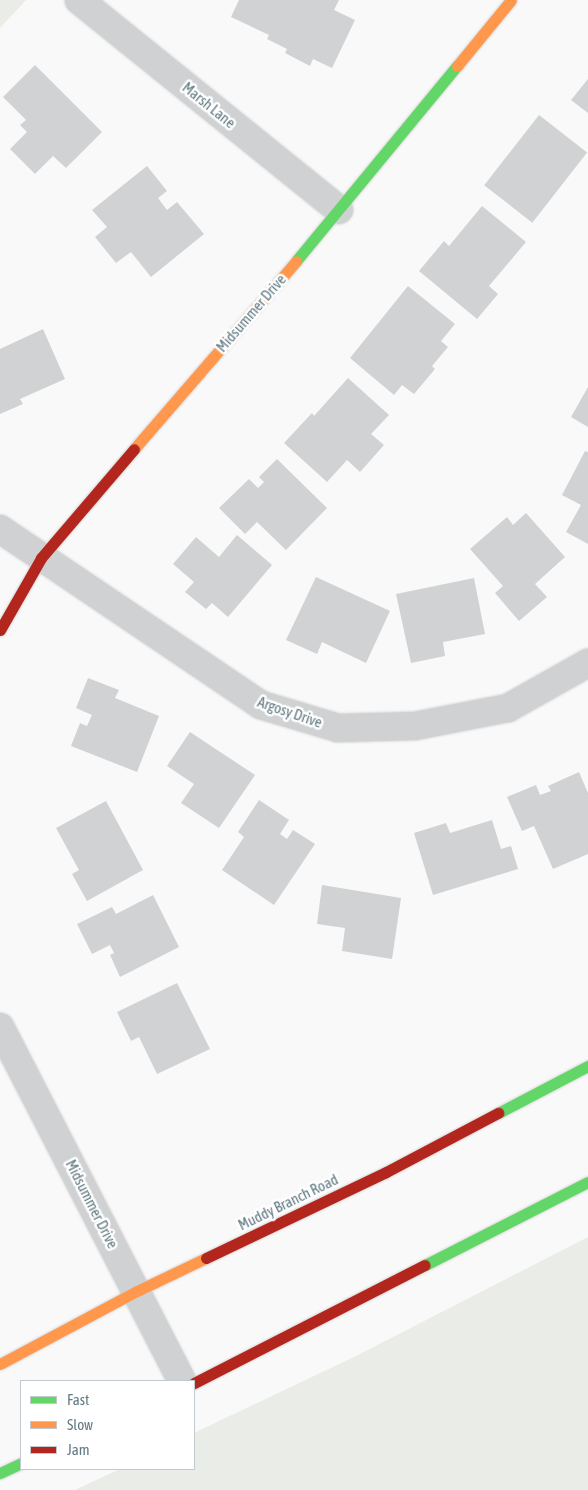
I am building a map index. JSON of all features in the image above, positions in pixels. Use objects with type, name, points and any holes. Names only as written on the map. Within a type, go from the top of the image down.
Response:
[{"type":"main road","name":"Midsummer Drive","points":[[0,630],[41,558],[339,210],[511,0]]},
{"type":"main road","name":"Muddy Branch Road","points":[[0,1364],[137,1291],[386,1172],[588,1066]]},
{"type":"main road","points":[[195,1382],[588,1182]]},
{"type":"main road","points":[[0,1473],[20,1463]]},
{"type":"street","name":"Marsh Lane","points":[[79,0],[339,210]]},
{"type":"street","name":"Argosy Drive","points":[[0,529],[261,705],[338,728],[415,726],[508,708],[588,663]]},
{"type":"street","name":"Midsummer Drive","points":[[0,1027],[182,1380]]},
{"type":"shaded area","points":[[0,0],[26,0],[0,28]]},
{"type":"shaded area","points":[[588,1237],[588,1490],[75,1490],[118,1470],[195,1470],[195,1433],[354,1357]]},
{"type":"building","points":[[239,0],[339,0],[334,10],[355,20],[332,68],[313,59],[310,66],[285,53],[287,49],[267,39],[269,35],[231,17]]},
{"type":"building","points":[[35,65],[102,132],[66,168],[53,156],[35,174],[10,149],[27,132],[20,125],[26,120],[3,97]]},
{"type":"building","points":[[588,79],[588,113],[571,100]]},
{"type":"building","points":[[539,115],[587,153],[532,223],[484,185]]},
{"type":"building","points":[[147,166],[167,191],[158,198],[167,210],[177,202],[204,234],[151,277],[131,252],[116,263],[95,237],[107,227],[92,210]]},
{"type":"building","points":[[482,206],[526,242],[489,286],[498,294],[477,319],[419,271],[444,241],[449,246]]},
{"type":"building","points":[[408,286],[455,324],[441,341],[448,347],[432,366],[435,369],[414,394],[402,385],[394,395],[350,358]]},
{"type":"building","points":[[43,329],[65,379],[20,399],[23,404],[0,414],[0,349]]},
{"type":"building","points":[[348,378],[389,415],[371,434],[384,445],[360,472],[347,460],[327,482],[284,443],[312,413],[314,416]]},
{"type":"building","points":[[588,387],[588,427],[571,417]]},
{"type":"building","points":[[585,451],[588,452],[588,544],[566,532],[581,505],[562,495]]},
{"type":"building","points":[[277,459],[327,508],[286,550],[257,522],[245,534],[219,508],[249,479],[258,488],[264,482],[259,477]]},
{"type":"building","points":[[526,513],[565,557],[535,584],[547,597],[519,621],[495,593],[503,586],[470,549],[507,517],[513,525]]},
{"type":"building","points":[[237,535],[272,565],[228,617],[212,603],[206,609],[185,592],[194,582],[173,564],[196,537],[219,557]]},
{"type":"building","points":[[316,577],[390,611],[366,663],[322,642],[317,654],[286,640]]},
{"type":"building","points":[[474,578],[485,634],[443,642],[445,656],[411,663],[396,594]]},
{"type":"building","points":[[88,678],[119,690],[115,698],[159,716],[137,772],[71,746],[80,723],[87,726],[92,715],[76,708]]},
{"type":"building","points":[[190,732],[255,775],[219,828],[181,803],[194,784],[167,766]]},
{"type":"building","points":[[579,772],[588,793],[588,854],[553,869],[534,826],[522,831],[507,797],[536,785],[540,795],[551,791],[548,786]]},
{"type":"building","points":[[259,800],[289,820],[280,834],[287,839],[293,830],[315,844],[274,905],[222,870],[244,837],[238,832]]},
{"type":"building","points":[[106,801],[143,870],[87,901],[72,874],[79,870],[56,828]]},
{"type":"building","points":[[492,820],[501,849],[511,846],[518,869],[433,895],[414,833],[446,823],[450,833]]},
{"type":"building","points":[[322,885],[401,898],[392,959],[342,951],[345,928],[317,924]]},
{"type":"building","points":[[153,895],[179,947],[120,977],[110,955],[114,953],[110,945],[92,954],[77,924],[112,907],[116,914]]},
{"type":"building","points":[[177,983],[210,1049],[157,1074],[139,1037],[131,1041],[117,1012]]},
{"type":"traffic: fast","points":[[296,261],[457,66]]},
{"type":"traffic: fast","points":[[498,1113],[588,1066]]},
{"type":"traffic: fast","points":[[425,1265],[588,1182]]},
{"type":"traffic: fast","points":[[0,1473],[20,1463]]},
{"type":"traffic: slow","points":[[457,66],[511,0]]},
{"type":"traffic: slow","points":[[134,449],[296,261]]},
{"type":"traffic: slow","points":[[0,1364],[137,1291],[206,1258]]},
{"type":"traffic: jam","points":[[0,630],[41,558],[134,449]]},
{"type":"traffic: jam","points":[[206,1258],[386,1172],[498,1113]]},
{"type":"traffic: jam","points":[[195,1382],[425,1265]]}]
